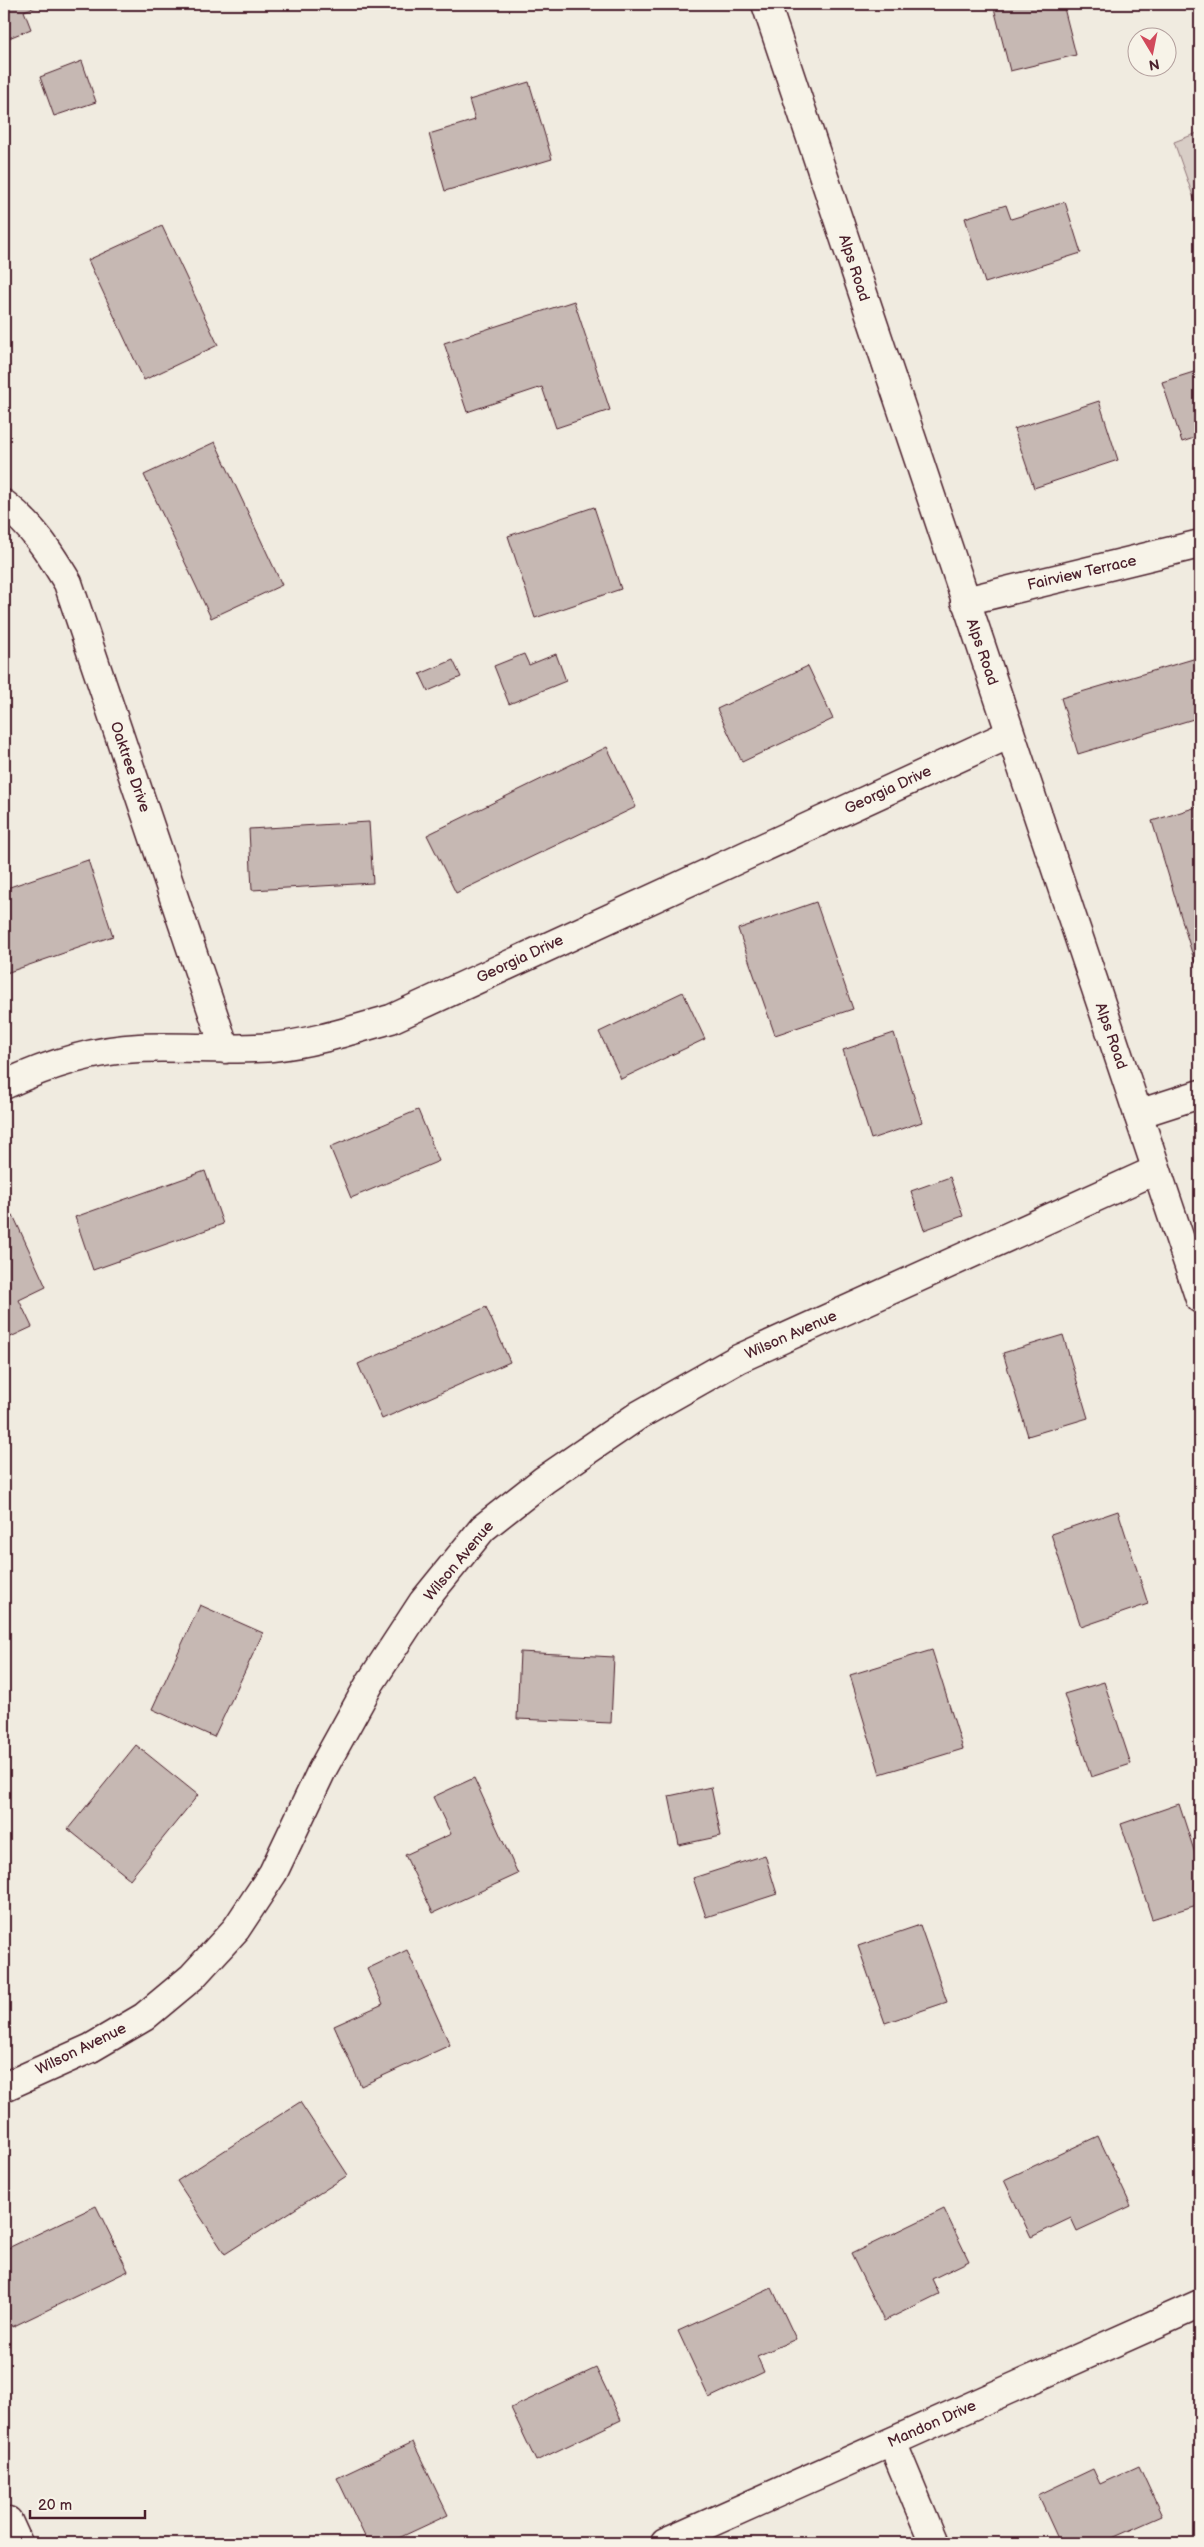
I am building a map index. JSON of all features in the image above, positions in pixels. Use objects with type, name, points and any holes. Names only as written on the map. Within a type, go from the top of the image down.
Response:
[{"type":"street","name":"Alps Road","points":[[766,4],[1200,1299]]},
{"type":"street","name":"Oaktree Drive","points":[[4,504],[19,516],[46,546],[68,583],[224,1049]]},
{"type":"street","name":"Fairview Terrace","points":[[965,601],[1200,544]]},
{"type":"street","name":"Georgia Drive","points":[[4,1085],[42,1068],[79,1056],[137,1048],[224,1049],[273,1047],[321,1039],[391,1019],[1010,734]]},
{"type":"street","points":[[1138,1114],[1200,1094]]},
{"type":"street","name":"Wilson Avenue","points":[[4,2087],[91,2048],[144,2018],[192,1977],[236,1929],[273,1873],[322,1770],[370,1683],[423,1602],[482,1528],[544,1480],[639,1415],[738,1359],[1156,1170]]},
{"type":"street","name":"Mandon Drive","points":[[665,2543],[1200,2304]]},
{"type":"street","points":[[892,2442],[934,2543]]},
{"type":"shaded area","points":[[1200,132],[1200,216],[1174,142]]},
{"type":"building","points":[[4,4],[43,4],[24,11],[31,29],[4,40]]},
{"type":"building","points":[[993,4],[1063,4],[1076,55],[1010,71]]},
{"type":"building","points":[[82,61],[96,102],[54,116],[40,77]]},
{"type":"building","points":[[529,82],[552,159],[445,191],[429,134],[475,120],[469,100]]},
{"type":"building","points":[[1065,202],[1081,253],[985,283],[965,218],[1006,205],[1011,219]]},
{"type":"building","points":[[162,226],[218,345],[144,380],[88,260]]},
{"type":"building","points":[[574,301],[610,410],[556,428],[542,387],[467,412],[444,343]]},
{"type":"building","points":[[1200,370],[1200,436],[1182,442],[1162,382]]},
{"type":"building","points":[[1099,401],[1118,460],[1034,488],[1014,429]]},
{"type":"building","points":[[215,442],[282,585],[211,618],[144,475]]},
{"type":"building","points":[[594,507],[621,589],[535,618],[508,536]]},
{"type":"building","points":[[524,654],[529,665],[556,654],[566,681],[509,704],[494,666]]},
{"type":"building","points":[[1200,657],[1200,717],[1078,754],[1061,698]]},
{"type":"building","points":[[453,660],[461,677],[428,691],[420,674]]},
{"type":"building","points":[[808,666],[833,719],[742,762],[717,709]]},
{"type":"building","points":[[607,747],[636,807],[456,893],[427,835]]},
{"type":"building","points":[[1200,806],[1200,962],[1195,963],[1152,821]]},
{"type":"building","points":[[369,822],[373,883],[252,890],[249,829]]},
{"type":"building","points":[[88,860],[113,936],[6,973],[4,889]]},
{"type":"building","points":[[816,902],[853,1009],[775,1035],[738,929]]},
{"type":"building","points":[[683,992],[705,1039],[621,1079],[599,1032]]},
{"type":"building","points":[[894,1033],[922,1122],[871,1139],[843,1050]]},
{"type":"building","points":[[418,1110],[439,1161],[351,1198],[330,1147]]},
{"type":"building","points":[[205,1171],[223,1224],[93,1270],[75,1217]]},
{"type":"building","points":[[950,1177],[963,1216],[924,1230],[911,1191]]},
{"type":"building","points":[[13,1215],[46,1287],[19,1300],[32,1327],[4,1340],[4,1220]]},
{"type":"building","points":[[486,1307],[510,1362],[382,1419],[358,1364]]},
{"type":"building","points":[[1063,1335],[1088,1418],[1028,1436],[1003,1353]]},
{"type":"building","points":[[1118,1511],[1148,1604],[1081,1627],[1051,1534]]},
{"type":"building","points":[[200,1605],[263,1633],[214,1737],[152,1709]]},
{"type":"building","points":[[932,1650],[963,1749],[880,1774],[850,1675]]},
{"type":"building","points":[[520,1652],[614,1657],[611,1723],[517,1719]]},
{"type":"building","points":[[1104,1682],[1131,1764],[1091,1777],[1064,1694]]},
{"type":"building","points":[[136,1745],[198,1795],[130,1879],[68,1829]]},
{"type":"building","points":[[474,1778],[518,1874],[433,1913],[405,1855],[451,1834],[433,1797]]},
{"type":"building","points":[[711,1787],[721,1836],[679,1845],[669,1796]]},
{"type":"building","points":[[1179,1804],[1200,1869],[1200,1904],[1152,1919],[1121,1824]]},
{"type":"building","points":[[765,1855],[777,1894],[706,1917],[693,1878]]},
{"type":"building","points":[[920,1925],[947,2002],[885,2023],[858,1946]]},
{"type":"building","points":[[407,1950],[450,2045],[361,2086],[334,2026],[383,2004],[367,1969]]},
{"type":"building","points":[[300,2102],[348,2175],[225,2254],[177,2181]]},
{"type":"building","points":[[1098,2136],[1131,2206],[1077,2231],[1071,2218],[1031,2237],[1004,2180]]},
{"type":"building","points":[[96,2206],[128,2271],[12,2327],[4,2310],[4,2250]]},
{"type":"building","points":[[944,2209],[969,2261],[932,2279],[939,2294],[884,2321],[851,2254]]},
{"type":"building","points":[[772,2288],[796,2339],[757,2356],[764,2372],[709,2398],[678,2331]]},
{"type":"building","points":[[596,2368],[621,2420],[536,2461],[511,2408]]},
{"type":"building","points":[[413,2442],[448,2515],[388,2543],[368,2543],[337,2478]]},
{"type":"building","points":[[1139,2466],[1162,2516],[1101,2543],[1060,2543],[1038,2495],[1093,2469],[1100,2484]]}]
